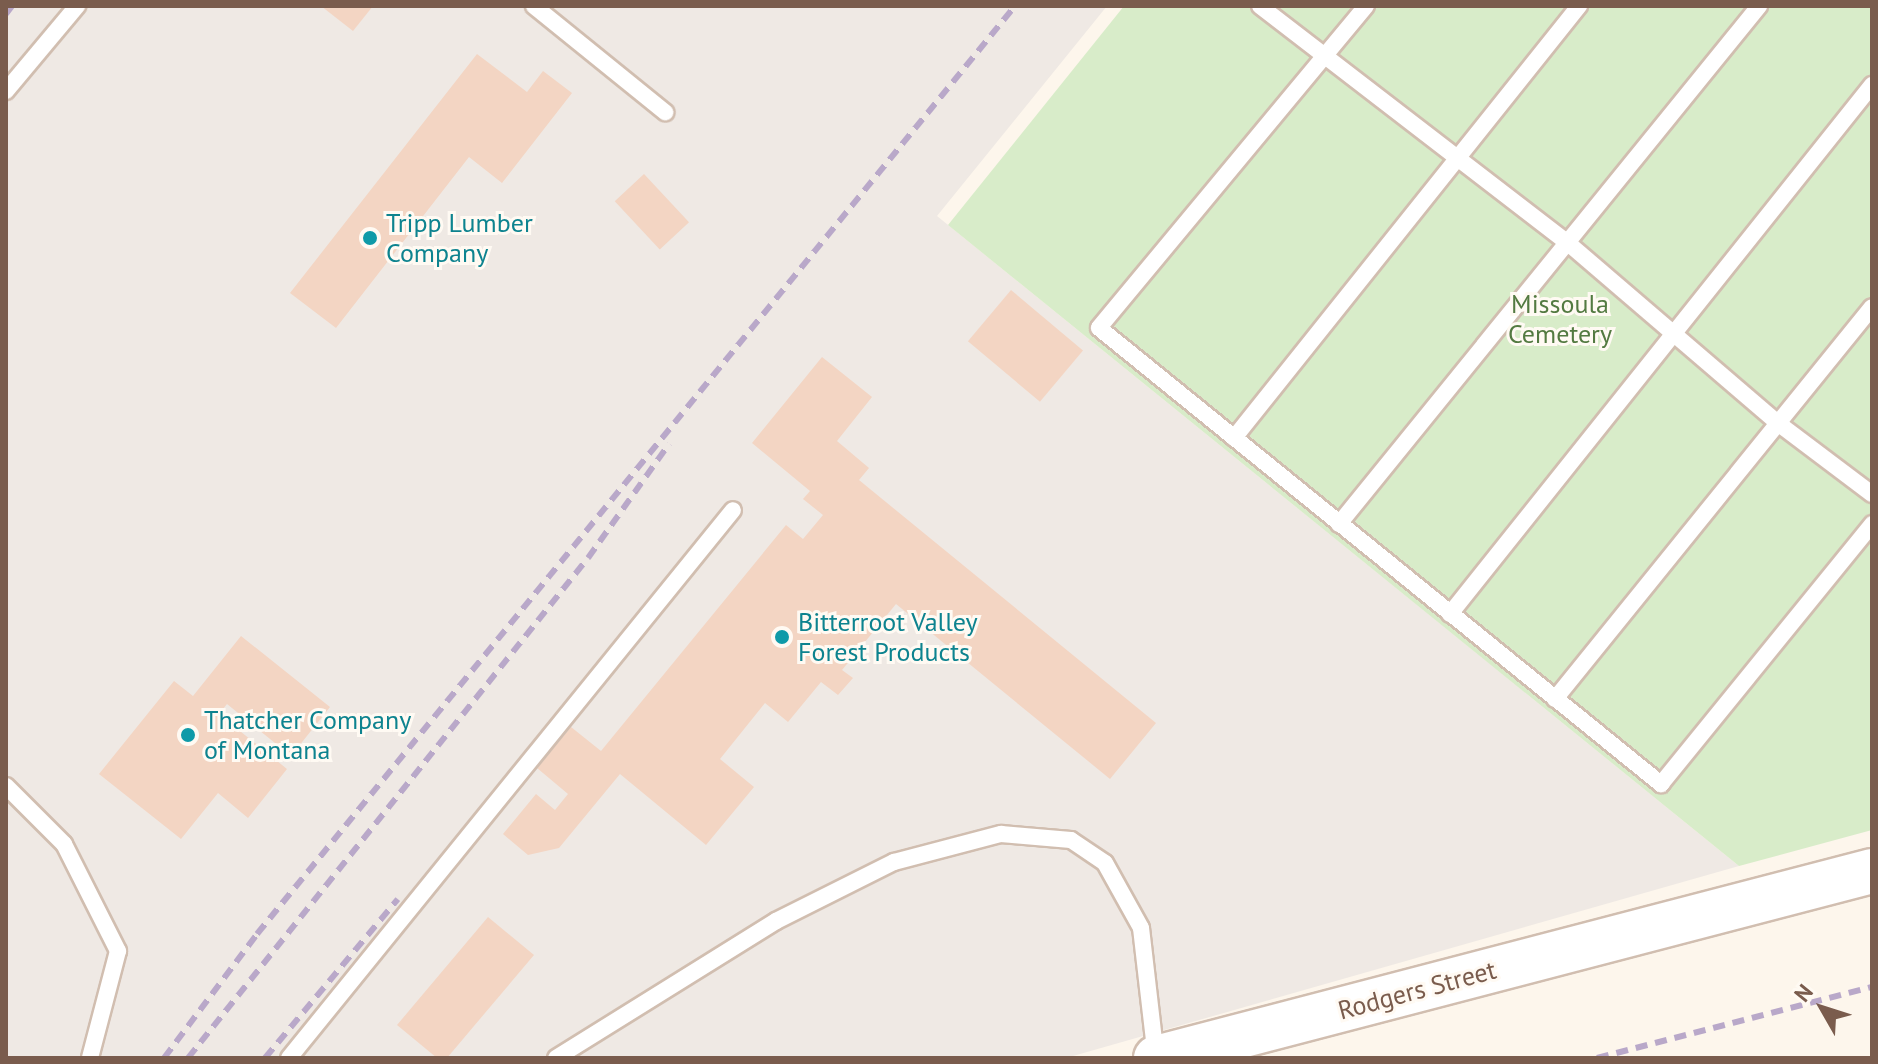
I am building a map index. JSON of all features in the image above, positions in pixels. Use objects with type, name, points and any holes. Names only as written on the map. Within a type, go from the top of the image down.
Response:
[{"type":"street","name":"Rodgers Street","points":[[1156,1058],[1872,871]]},
{"type":"lane","points":[[6,91],[77,6]]},
{"type":"lane","points":[[534,6],[665,112]]},
{"type":"lane","points":[[1260,6],[1456,160],[1569,244],[1779,424],[1872,494]]},
{"type":"lane","points":[[1366,6],[1099,328],[1661,784],[1872,524]]},
{"type":"lane","points":[[1234,438],[1579,6]]},
{"type":"lane","points":[[1339,524],[1759,6]]},
{"type":"lane","points":[[1450,614],[1872,85]]},
{"type":"lane","points":[[1555,699],[1872,307]]},
{"type":"lane","points":[[289,1058],[733,510]]},
{"type":"lane","points":[[6,786],[64,844],[118,951],[90,1058]]},
{"type":"lane","points":[[556,1058],[776,921],[841,888],[894,862],[1001,834],[1071,840],[1105,863],[1141,928],[1156,1058]]},
{"type":"shaded area","points":[[6,6],[1107,6],[937,216],[1739,866],[1066,1058],[6,1058]]},
{"type":"green space","name":"Missoula Cemetery","points":[[1124,6],[1872,6],[1872,830],[1739,866],[948,225]]},
{"type":"building","points":[[321,6],[373,6],[353,31]]},
{"type":"building","name":"Tripp Lumber Company","points":[[477,54],[527,92],[543,71],[572,93],[502,183],[469,157],[336,328],[290,293]]},
{"type":"building","points":[[644,174],[689,222],[660,250],[615,201]]},
{"type":"building","points":[[1011,290],[1083,350],[1040,402],[968,341]]},
{"type":"building","name":"Bitterroot Valley Forest Products","points":[[822,357],[872,397],[837,441],[869,468],[859,480],[1156,723],[1110,779],[896,604],[842,670],[853,678],[838,695],[821,682],[788,722],[765,703],[720,759],[754,787],[706,845],[620,774],[559,848],[528,855],[503,834],[536,794],[555,810],[568,794],[537,768],[571,727],[601,751],[786,525],[803,539],[823,515],[803,499],[810,491],[752,443]]},
{"type":"building","name":"Thatcher Company of Montana","points":[[241,636],[330,707],[291,756],[227,704],[219,714],[287,769],[248,818],[218,793],[181,839],[99,774],[174,681],[193,696]]},
{"type":"building","points":[[488,917],[534,955],[447,1058],[437,1058],[397,1025]]},
{"type":"railway","points":[[6,14],[12,6]]},
{"type":"railway","points":[[164,1058],[257,934],[1015,6]]},
{"type":"railway","points":[[188,1058],[588,558],[669,444]]},
{"type":"railway","points":[[265,1058],[398,899]]},
{"type":"railway","points":[[1597,1058],[1872,987]]},
{"type":"place","name":"Tripp Lumber Company","points":[[370,238]]},
{"type":"place","name":"Bitterroot Valley Forest Products","points":[[782,637]]},
{"type":"place","name":"Thatcher Company of Montana","points":[[188,735]]}]
